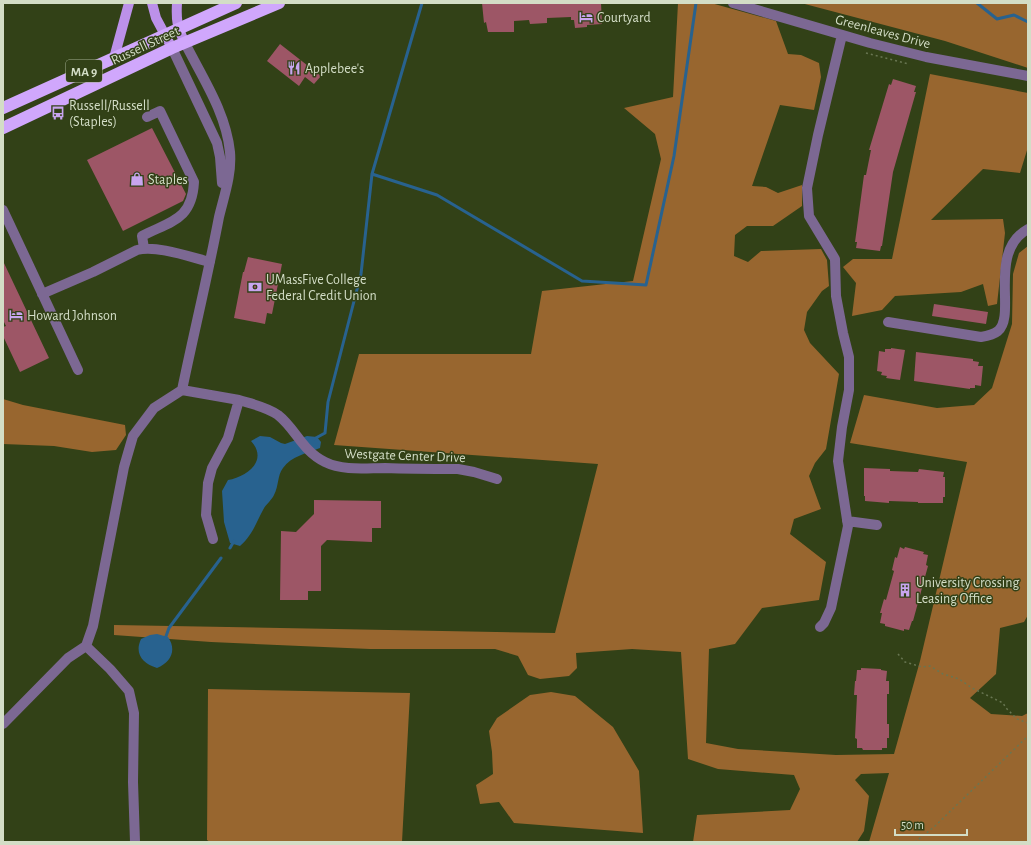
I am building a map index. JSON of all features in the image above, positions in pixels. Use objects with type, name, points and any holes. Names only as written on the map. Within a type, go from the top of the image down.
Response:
[{"type":"highway","name":"Russell Street","points":[[3,108],[236,3]]},
{"type":"highway","name":"Russell Street","points":[[3,128],[172,48],[279,3]]},
{"type":"main road","points":[[114,58],[129,3]]},
{"type":"main road","points":[[152,3],[156,18],[172,48]]},
{"type":"main road","points":[[177,3],[176,19],[178,29],[185,43]]},
{"type":"street","name":"Greenleaves Drive","points":[[734,3],[842,35],[926,57],[1028,76]]},
{"type":"street","points":[[820,627],[824,623],[831,608],[848,526],[838,461],[842,427],[849,390],[849,357],[836,296],[835,258],[809,216],[807,188],[842,35]]},
{"type":"street","points":[[3,724],[68,658],[86,646],[93,626],[124,467],[133,436],[154,408],[182,390],[228,180],[230,160],[223,122],[209,87],[185,43]]},
{"type":"street","points":[[172,48],[217,143],[222,171],[220,213]]},
{"type":"street","points":[[144,248],[142,236],[177,218],[188,208],[193,193],[194,182],[160,111],[147,117]]},
{"type":"street","points":[[3,210],[78,370]]},
{"type":"street","points":[[888,322],[981,337],[990,336],[999,330],[1004,318],[1005,273],[1007,257],[1017,238],[1021,233],[1028,229]]},
{"type":"street","points":[[42,294],[144,248],[166,251],[210,262]]},
{"type":"street","name":"Westgate Center Drive","points":[[182,390],[238,400],[258,405],[271,411],[279,416],[302,444],[315,456],[326,463],[349,468],[458,469],[497,479]]},
{"type":"street","points":[[213,539],[206,515],[208,484],[212,468],[228,438],[238,400]]},
{"type":"street","points":[[847,521],[877,525]]},
{"type":"street","points":[[86,646],[110,668],[129,691],[134,713],[133,782],[135,842]]},
{"type":"path","points":[[898,654],[905,662],[922,667],[930,666],[943,674],[959,679],[972,688],[1003,703],[1017,720],[1028,723]]},
{"type":"path","points":[[915,842],[934,827],[1028,736]]},
{"type":"shaded area","points":[[678,3],[711,3],[776,21],[788,54],[801,55],[819,63],[821,77],[814,110],[780,105],[752,186],[766,187],[778,193],[802,185],[802,206],[773,226],[747,226],[735,235],[734,256],[748,262],[761,251],[821,249],[827,260],[829,286],[822,291],[807,312],[804,330],[810,343],[839,374],[826,449],[815,463],[809,476],[821,509],[794,519],[790,534],[826,562],[819,600],[762,608],[735,644],[709,649],[706,743],[738,749],[836,755],[894,754],[920,661],[967,462],[850,443],[864,395],[937,408],[974,405],[992,388],[1012,324],[1013,274],[1019,253],[1028,246],[1028,615],[1024,622],[1000,628],[996,674],[970,698],[991,714],[1022,716],[1028,713],[1028,842],[869,842],[889,773],[861,774],[855,780],[869,796],[864,831],[857,842],[693,842],[697,815],[790,810],[800,789],[794,775],[718,769],[688,759],[681,652],[632,649],[576,653],[577,668],[569,676],[540,679],[528,675],[518,656],[495,649],[370,649],[211,642],[114,635],[114,625],[555,633],[598,464],[334,445],[359,354],[531,354],[542,291],[633,281],[661,159],[655,134],[624,108],[673,97]]},
{"type":"shaded area","points":[[801,3],[1028,3],[1028,68],[945,41]]},
{"type":"shaded area","points":[[930,74],[1028,93],[1028,147],[1020,173],[983,169],[931,220],[1003,219],[1005,233],[997,304],[988,306],[983,284],[961,292],[895,296],[882,310],[852,316],[856,283],[843,267],[853,259],[892,259]]},
{"type":"shaded area","points":[[3,399],[23,405],[125,425],[126,435],[116,450],[92,452],[54,446],[3,444]]},
{"type":"shaded area","points":[[208,689],[410,693],[402,842],[210,842],[207,840]]},
{"type":"shaded area","points":[[551,692],[575,696],[613,727],[639,771],[643,833],[514,823],[499,802],[480,804],[476,785],[493,774],[489,731],[497,718],[530,695]]},
{"type":"water","points":[[260,436],[270,437],[285,444],[307,436],[317,437],[321,442],[320,448],[305,453],[286,464],[280,474],[276,492],[264,508],[251,534],[240,546],[230,543],[224,522],[222,491],[228,480],[248,472],[253,467],[258,455],[256,448],[251,441]]},
{"type":"water","points":[[157,634],[168,637],[171,642],[172,651],[169,659],[157,668],[148,664],[141,658],[139,654],[139,644],[141,639]]},
{"type":"building","name":"Courtyard","points":[[482,3],[601,3],[602,24],[587,25],[587,27],[575,28],[574,20],[571,20],[571,17],[547,18],[547,23],[530,24],[529,20],[514,21],[514,32],[488,32],[486,22],[484,23]]},
{"type":"building","name":"Applebee's","points":[[280,44],[321,76],[314,84],[305,77],[299,86],[267,61]]},
{"type":"building","points":[[893,79],[916,86],[914,92],[916,92],[893,172],[882,246],[880,251],[856,248],[857,242],[855,242],[864,175],[866,175],[871,150],[869,150],[889,84],[891,85]]},
{"type":"building","name":"Staples","points":[[152,128],[186,194],[183,201],[123,231],[87,160]]},
{"type":"building","points":[[248,257],[282,264],[272,314],[267,313],[265,324],[234,318],[243,272]]},
{"type":"building","name":"Howard Johnson","points":[[3,261],[49,358],[20,372],[3,336],[3,327],[6,326],[3,320]]},
{"type":"building","points":[[934,304],[988,312],[986,324],[932,316]]},
{"type":"building","points":[[891,348],[905,350],[900,380],[886,378],[887,376],[881,375],[882,372],[877,371],[879,351],[885,352],[885,349]]},
{"type":"building","points":[[916,352],[973,359],[973,361],[979,362],[978,366],[983,366],[981,386],[975,385],[975,388],[970,389],[914,381]]},
{"type":"building","points":[[864,468],[918,472],[919,469],[944,472],[945,497],[943,497],[943,503],[889,501],[889,503],[865,501]]},
{"type":"building","points":[[314,500],[381,501],[381,528],[372,528],[372,542],[327,540],[321,546],[321,591],[308,591],[308,600],[280,600],[281,531],[296,532],[314,514]]},
{"type":"building","name":"University Crossing Leasing Office","points":[[900,547],[924,552],[923,554],[928,555],[926,565],[928,566],[913,621],[909,630],[904,629],[904,631],[885,626],[885,624],[880,623],[882,613],[880,613],[884,599],[886,600],[894,571],[892,570],[895,557],[897,558]]},
{"type":"building","points":[[861,668],[881,669],[887,671],[886,681],[889,681],[889,694],[887,694],[887,724],[889,724],[889,738],[887,738],[887,748],[882,748],[882,750],[863,750],[862,748],[857,748],[857,739],[855,738],[857,695],[854,695],[857,670],[861,670]]},
{"type":"waterway","points":[[314,439],[325,433],[328,402],[361,274],[372,174],[422,3]]},
{"type":"waterway","points":[[372,174],[437,195],[582,281],[646,285],[674,156],[696,3]]},
{"type":"waterway","points":[[977,3],[997,19],[1014,15],[1028,22]]},
{"type":"waterway","points":[[230,548],[234,541]]},
{"type":"waterway","points":[[165,639],[169,628],[221,558]]},
{"type":"place","name":"Courtyard","points":[[586,17]]},
{"type":"place","name":"Applebee's","points":[[294,68]]},
{"type":"place","name":"Russell/Russell (Staples)","points":[[58,113]]},
{"type":"place","name":"Staples","points":[[137,179]]},
{"type":"place","name":"UMassFive College Federal Credit Union","points":[[255,287]]},
{"type":"place","name":"Howard Johnson","points":[[16,315]]},
{"type":"place","name":"University Crossing Leasing Office","points":[[905,590]]}]
